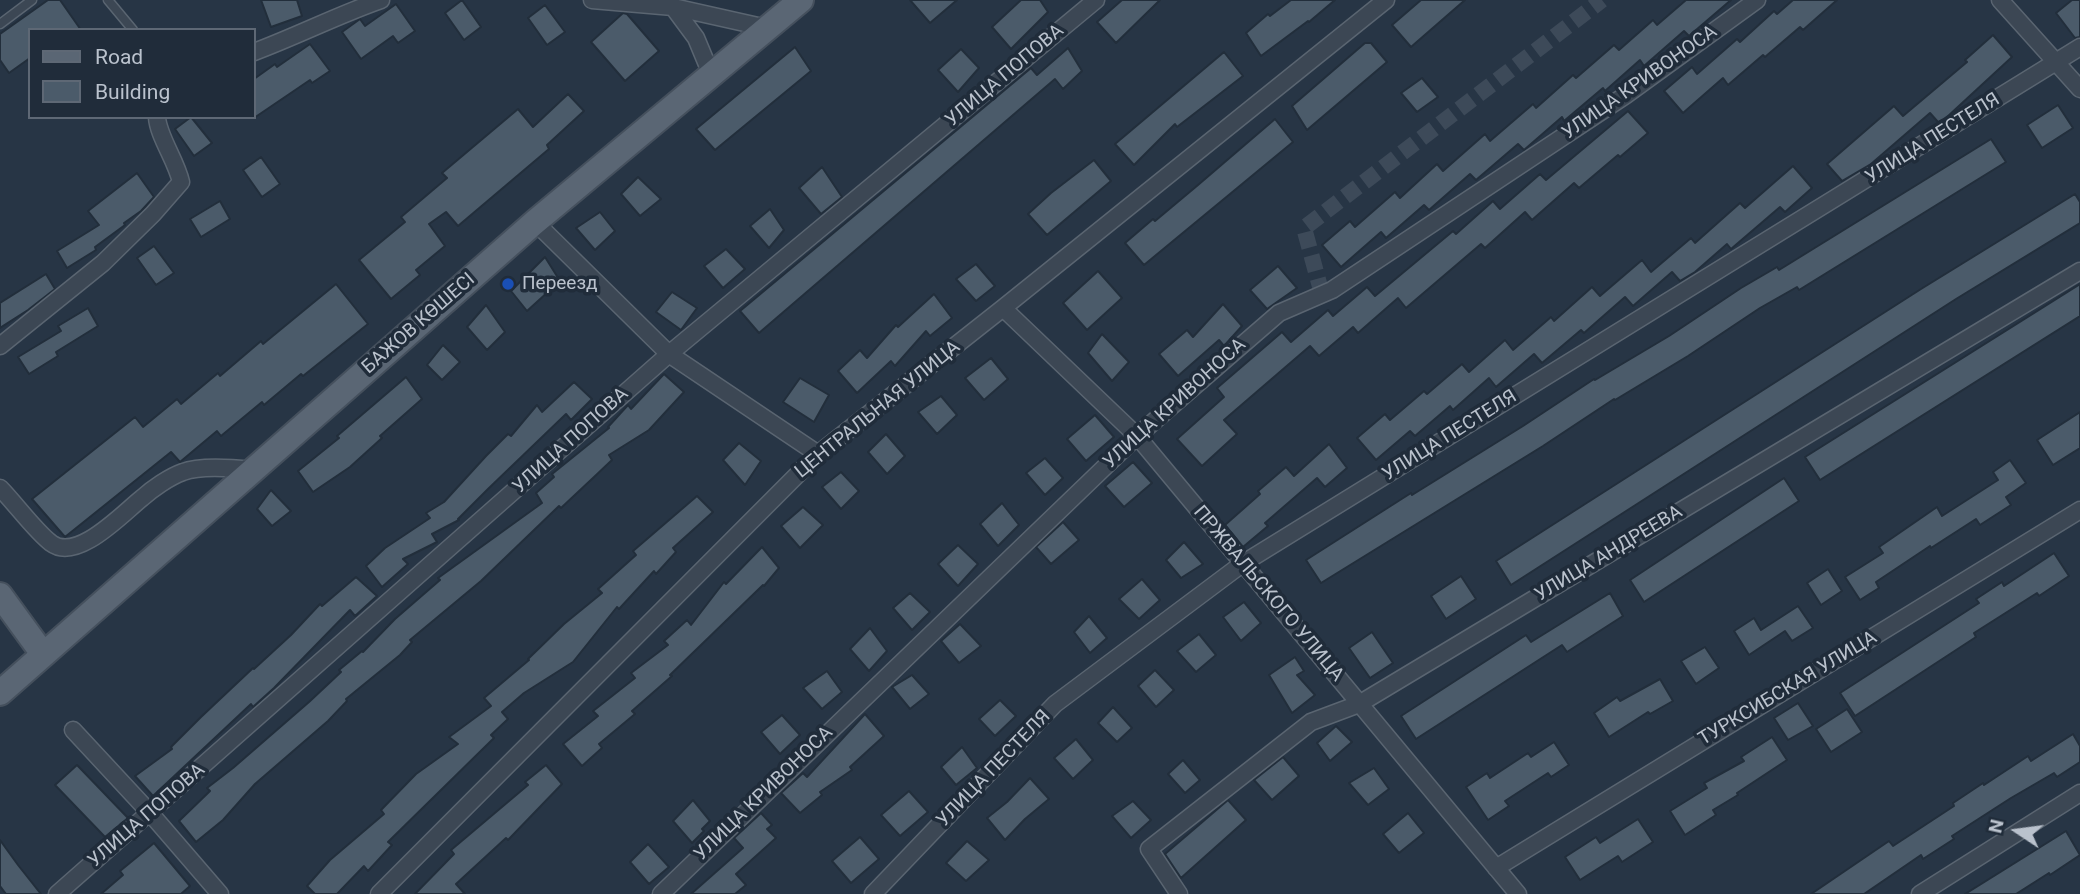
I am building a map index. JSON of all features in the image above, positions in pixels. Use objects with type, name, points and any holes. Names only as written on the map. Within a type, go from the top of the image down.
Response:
[{"type":"main road","name":"БАЖОВ КӨШЕСІ","points":[[0,693],[535,222],[801,0]]},
{"type":"main road","points":[[0,595],[43,654]]},
{"type":"street","points":[[256,51],[381,0]]},
{"type":"street","points":[[592,0],[673,6],[767,29]]},
{"type":"street","name":"УЛИЦА ПОПОВА","points":[[57,894],[151,814],[669,354],[1096,0]]},
{"type":"street","name":"ЦЕНТРАЛЬНАЯ УЛИЦА","points":[[379,894],[818,454],[1387,0]]},
{"type":"street","name":"УЛИЦА КРИВОНОСА","points":[[661,894],[1137,436],[1279,313],[1332,290],[1626,95],[1757,0]]},
{"type":"street","points":[[2000,0],[2080,89]]},
{"type":"street","points":[[673,6],[696,38],[711,74]]},
{"type":"street","points":[[696,38],[701,22],[716,17]]},
{"type":"street","name":"УЛИЦА ПЕСТЕЛЯ","points":[[873,894],[1055,704],[1242,564],[2080,47]]},
{"type":"street","points":[[0,346],[103,263],[181,182],[177,163],[163,137],[158,119]]},
{"type":"street","points":[[535,222],[669,354],[818,454]]},
{"type":"street","name":"УЛИЦА АНДРЕЕВА","points":[[1179,894],[1149,849],[1311,722],[1359,704],[2080,271]]},
{"type":"street","name":"ПРЖВАЛЬСКОГО УЛИЦА","points":[[1003,309],[1137,436],[1518,894]]},
{"type":"street","points":[[0,488],[52,545],[67,547],[83,543],[107,528],[144,496],[183,471],[227,468],[252,470]]},
{"type":"street","name":"ТУРКСИБСКАЯ УЛИЦА","points":[[1496,868],[2080,510]]},
{"type":"street","points":[[73,730],[220,894]]},
{"type":"street","points":[[1920,894],[2080,793]]},
{"type":"lane","points":[[0,24],[32,0]]},
{"type":"lane","points":[[108,0],[131,28]]},
{"type":"building","points":[[48,0],[60,0],[80,28],[28,28],[28,59],[9,73],[0,60],[0,34]]},
{"type":"building","points":[[261,0],[297,0],[302,16],[271,27]]},
{"type":"building","points":[[462,0],[481,27],[464,40],[445,13]]},
{"type":"building","points":[[910,0],[957,0],[930,23]]},
{"type":"building","points":[[1021,0],[1040,0],[1048,12],[1011,49],[992,27]]},
{"type":"building","points":[[1122,0],[1160,0],[1116,43],[1097,22]]},
{"type":"building","points":[[1291,0],[1335,0],[1261,56],[1246,33],[1268,14],[1270,16]]},
{"type":"building","points":[[1421,0],[1465,0],[1411,47],[1392,25]]},
{"type":"building","points":[[1686,0],[1731,0],[1689,36],[1684,31],[1644,66],[1640,60],[1605,91],[1603,88],[1564,121],[1562,117],[1524,150],[1518,144],[1476,180],[1470,174],[1429,210],[1424,205],[1386,238],[1381,232],[1341,267],[1322,245],[1350,221],[1355,227],[1395,192],[1400,198],[1437,164],[1443,171],[1485,134],[1490,141],[1533,104],[1536,108],[1573,75],[1576,78],[1614,45],[1619,50],[1653,20],[1657,25]]},
{"type":"building","points":[[1793,0],[1837,0],[1803,30],[1800,27],[1728,85],[1723,78],[1683,113],[1664,91],[1692,67],[1697,74],[1737,39],[1740,42],[1774,11],[1777,14]]},
{"type":"building","points":[[2072,0],[2080,0],[2080,37],[2075,38],[2056,13]]},
{"type":"building","points":[[396,4],[415,31],[398,43],[393,36],[361,59],[342,32],[360,19],[365,26]]},
{"type":"building","points":[[545,5],[565,32],[547,45],[528,18]]},
{"type":"building","points":[[623,13],[627,14],[659,51],[625,81],[591,42]]},
{"type":"building","points":[[1993,35],[2012,57],[1947,117],[1938,122],[1930,113],[1871,164],[1842,181],[1827,164],[1894,106],[1903,116],[1967,62],[1965,60]]},
{"type":"building","points":[[1365,43],[1371,43],[1387,62],[1307,130],[1292,106]]},
{"type":"building","points":[[310,44],[330,71],[312,83],[310,80],[256,117],[256,78],[275,64],[277,67]]},
{"type":"building","points":[[795,47],[811,71],[715,150],[696,129]]},
{"type":"building","points":[[1068,48],[1082,71],[1063,89],[1055,79],[759,333],[740,311],[1031,68],[1037,75]]},
{"type":"building","points":[[961,49],[979,68],[958,92],[938,70]]},
{"type":"building","points":[[1224,52],[1243,76],[1177,127],[1175,124],[1134,165],[1115,144]]},
{"type":"building","points":[[1422,78],[1438,97],[1417,112],[1401,93]]},
{"type":"building","points":[[568,94],[584,111],[547,145],[549,149],[458,226],[446,212],[429,224],[445,246],[416,270],[420,275],[391,299],[359,260],[405,222],[401,217],[447,178],[442,173],[518,109],[533,127]]},
{"type":"building","points":[[2058,105],[2073,128],[2042,148],[2027,125]]},
{"type":"building","points":[[1628,111],[1648,133],[1620,157],[1618,155],[1579,188],[1574,183],[1532,220],[1525,212],[1485,248],[1481,244],[1406,308],[1398,298],[1358,333],[1353,327],[1319,356],[1310,346],[1224,420],[1237,434],[1202,466],[1177,439],[1224,397],[1217,388],[1282,332],[1291,342],[1328,310],[1333,316],[1367,287],[1375,296],[1453,231],[1456,234],[1493,201],[1500,209],[1540,174],[1546,180]]},
{"type":"building","points":[[188,119],[193,119],[212,143],[194,156],[175,129]]},
{"type":"building","points":[[1275,119],[1293,142],[1144,265],[1125,243],[1153,219],[1155,221]]},
{"type":"building","points":[[1991,139],[2006,162],[1799,290],[1797,287],[1760,308],[1688,356],[1614,399],[1321,583],[1306,560],[1594,379],[1669,336],[1741,288],[1777,267],[1779,270]]},
{"type":"building","points":[[261,157],[280,184],[262,197],[243,170]]},
{"type":"building","points":[[1094,160],[1111,181],[1047,235],[1028,214]]},
{"type":"building","points":[[1793,166],[1812,188],[1785,212],[1780,207],[1731,249],[1727,244],[1695,272],[1680,281],[1672,272],[1633,306],[1625,297],[1584,333],[1581,330],[1542,363],[1534,354],[1496,387],[1489,378],[1453,410],[1450,406],[1415,436],[1410,431],[1376,460],[1357,438],[1385,414],[1390,420],[1424,391],[1427,394],[1462,364],[1469,372],[1505,340],[1513,350],[1551,317],[1554,321],[1592,287],[1600,296],[1642,260],[1651,272],[1691,238],[1695,243],[1740,203],[1745,208]]},
{"type":"building","points":[[822,167],[842,197],[821,214],[799,188]]},
{"type":"building","points":[[137,173],[154,197],[124,223],[125,225],[95,247],[96,250],[67,268],[57,251],[99,225],[88,211]]},
{"type":"building","points":[[638,177],[661,199],[640,216],[621,194]]},
{"type":"building","points":[[2075,194],[2080,202],[2080,223],[1956,299],[1511,585],[1496,561],[1921,289]]},
{"type":"building","points":[[220,201],[230,219],[201,237],[190,219]]},
{"type":"building","points":[[770,209],[784,230],[769,248],[750,226]]},
{"type":"building","points":[[600,212],[615,231],[595,250],[576,228]]},
{"type":"building","points":[[154,246],[174,273],[156,285],[137,258]]},
{"type":"building","points":[[726,249],[745,269],[723,288],[704,266]]},
{"type":"building","points":[[545,257],[560,281],[527,311],[511,291]]},
{"type":"building","points":[[976,264],[995,286],[976,301],[956,279]]},
{"type":"building","points":[[1278,266],[1297,288],[1267,309],[1250,290]]},
{"type":"building","points":[[1098,271],[1122,298],[1087,330],[1063,303]]},
{"type":"building","points":[[46,274],[55,289],[0,328],[0,303]]},
{"type":"building","points":[[336,284],[368,324],[264,405],[262,402],[221,436],[217,431],[180,462],[171,452],[65,537],[32,499],[135,417],[143,427],[177,399],[181,404],[218,373],[220,376],[261,341],[263,344]]},
{"type":"building","points":[[2080,284],[2080,316],[1820,480],[1805,457]]},
{"type":"building","points":[[672,292],[697,308],[681,330],[656,312]]},
{"type":"building","points":[[934,294],[952,318],[930,336],[926,331],[895,366],[891,361],[857,393],[838,371],[860,350],[867,358],[896,325],[898,327]]},
{"type":"building","points":[[1223,304],[1242,326],[1224,346],[1219,340],[1178,376],[1159,354],[1187,330],[1193,337]]},
{"type":"building","points":[[486,305],[505,332],[487,350],[467,327]]},
{"type":"building","points":[[88,308],[98,326],[56,352],[58,356],[29,374],[18,357],[61,331],[58,326]]},
{"type":"building","points":[[1102,334],[1129,362],[1112,381],[1088,353]]},
{"type":"building","points":[[443,345],[460,362],[442,380],[427,365]]},
{"type":"building","points":[[991,358],[1008,379],[984,400],[965,378]]},
{"type":"building","points":[[664,374],[684,392],[649,430],[609,455],[612,460],[561,508],[559,506],[481,581],[410,640],[412,642],[400,655],[346,699],[328,721],[255,784],[223,820],[196,842],[179,821],[210,791],[207,788],[309,702],[341,672],[339,670],[363,652],[395,619],[440,580],[438,578],[542,503],[536,493],[554,477],[552,474],[609,428],[628,405],[631,409]]},
{"type":"building","points":[[406,377],[422,399],[350,467],[313,492],[298,471]]},
{"type":"building","points":[[800,378],[829,395],[814,422],[783,402]]},
{"type":"building","points":[[574,382],[592,399],[571,420],[566,414],[459,520],[432,534],[437,542],[403,559],[408,564],[382,587],[366,566],[385,548],[430,518],[426,513],[444,502],[508,434],[511,436],[537,405],[542,412]]},
{"type":"building","points":[[941,396],[957,415],[937,434],[918,412]]},
{"type":"building","points":[[2080,412],[2080,448],[2053,465],[2037,440]]},
{"type":"building","points":[[1095,415],[1114,437],[1086,461],[1067,439]]},
{"type":"building","points":[[886,434],[905,456],[887,474],[868,452]]},
{"type":"building","points":[[739,443],[761,461],[745,485],[723,460]]},
{"type":"building","points":[[1329,444],[1347,468],[1325,487],[1317,478],[1265,523],[1268,526],[1243,547],[1225,525],[1286,467],[1294,476]]},
{"type":"building","points":[[1045,458],[1063,478],[1045,495],[1026,473]]},
{"type":"building","points":[[2010,460],[2026,483],[2006,497],[2011,505],[1980,525],[1976,519],[1931,548],[1930,546],[1876,582],[1879,588],[1860,600],[1845,577],[1883,553],[1879,547],[1937,507],[1942,516],[1998,480],[1993,472]]},
{"type":"building","points":[[1133,462],[1152,483],[1124,507],[1105,486]]},
{"type":"building","points":[[841,472],[859,491],[841,509],[822,487]]},
{"type":"building","points":[[1784,478],[1799,501],[1644,602],[1630,580]]},
{"type":"building","points":[[271,490],[291,511],[272,526],[257,509]]},
{"type":"building","points":[[697,496],[713,512],[673,548],[676,552],[656,574],[654,571],[619,609],[617,607],[573,662],[524,693],[502,712],[508,719],[491,735],[494,738],[388,842],[392,845],[368,871],[364,866],[337,894],[315,894],[307,886],[330,860],[384,814],[381,810],[416,774],[458,744],[449,737],[491,706],[484,698],[529,660],[564,624],[602,593],[598,589],[636,555],[633,551]]},
{"type":"building","points":[[1002,503],[1019,525],[998,546],[980,524]]},
{"type":"building","points":[[803,507],[823,525],[800,548],[781,526]]},
{"type":"building","points":[[1063,522],[1079,540],[1051,564],[1036,547]]},
{"type":"building","points":[[1184,542],[1203,564],[1181,578],[1166,560]]},
{"type":"building","points":[[958,545],[978,564],[958,586],[938,564]]},
{"type":"building","points":[[762,547],[779,568],[764,586],[670,675],[672,676],[632,711],[635,714],[599,744],[602,748],[582,766],[563,744],[598,716],[593,711],[635,678],[631,673],[668,645],[664,641],[687,620],[691,625],[724,582],[726,584]]},
{"type":"building","points":[[2054,553],[2069,576],[1974,633],[1976,637],[1855,716],[1840,693],[1979,603],[1976,599],[2002,582],[2004,586]]},
{"type":"building","points":[[1828,569],[1842,591],[1821,605],[1807,583]]},
{"type":"building","points":[[1461,576],[1476,599],[1446,619],[1431,596]]},
{"type":"building","points":[[356,577],[377,596],[355,616],[350,610],[274,688],[253,707],[251,704],[153,796],[135,776],[172,749],[201,717],[291,635],[320,604],[322,606]]},
{"type":"building","points":[[1142,579],[1160,600],[1139,619],[1119,599]]},
{"type":"building","points":[[910,593],[930,612],[912,630],[893,608]]},
{"type":"building","points":[[1610,593],[1623,616],[1567,652],[1562,645],[1416,739],[1401,716],[1526,635],[1531,642]]},
{"type":"building","points":[[1244,602],[1261,623],[1241,641],[1223,617]]},
{"type":"building","points":[[1798,606],[1813,628],[1792,641],[1785,631],[1749,655],[1734,631],[1754,618],[1761,630]]},
{"type":"building","points":[[1089,616],[1107,638],[1090,653],[1074,632]]},
{"type":"building","points":[[960,624],[981,646],[959,663],[941,641]]},
{"type":"building","points":[[870,628],[887,651],[869,671],[850,649]]},
{"type":"building","points":[[1372,632],[1393,663],[1370,678],[1349,648]]},
{"type":"building","points":[[1199,634],[1216,655],[1196,672],[1177,651]]},
{"type":"building","points":[[1705,647],[1719,668],[1696,684],[1681,661]]},
{"type":"building","points":[[1295,657],[1304,671],[1297,675],[1315,695],[1292,713],[1269,675]]},
{"type":"building","points":[[1155,670],[1174,690],[1156,707],[1138,686]]},
{"type":"building","points":[[827,671],[842,692],[822,709],[803,688]]},
{"type":"building","points":[[912,675],[929,694],[910,709],[892,687]]},
{"type":"building","points":[[1660,679],[1673,701],[1650,714],[1648,712],[1609,737],[1594,713],[1617,697],[1620,701]]},
{"type":"building","points":[[1000,700],[1016,716],[995,736],[979,719]]},
{"type":"building","points":[[1798,703],[1813,726],[1788,740],[1774,718]]},
{"type":"building","points":[[1113,707],[1132,728],[1117,742],[1098,723]]},
{"type":"building","points":[[1847,709],[1862,732],[1831,752],[1816,729]]},
{"type":"building","points":[[865,714],[884,736],[850,767],[852,770],[820,792],[822,795],[800,813],[781,793],[803,773],[807,777]]},
{"type":"building","points":[[782,715],[800,735],[780,754],[761,732]]},
{"type":"building","points":[[1336,726],[1352,742],[1330,761],[1317,743]]},
{"type":"building","points":[[2073,734],[2080,746],[2080,762],[2057,777],[2054,773],[2011,798],[1952,836],[1954,839],[1923,859],[1921,855],[1864,894],[1811,894],[1889,841],[1893,846],[1954,806],[1953,803],[1983,783],[1984,785],[2028,756],[2031,761]]},
{"type":"building","points":[[1772,737],[1787,760],[1713,810],[1716,815],[1685,835],[1670,811],[1707,788],[1704,783],[1744,761],[1741,757]]},
{"type":"building","points":[[1076,739],[1093,760],[1073,779],[1054,758]]},
{"type":"building","points":[[1554,742],[1569,765],[1551,777],[1548,773],[1505,801],[1509,806],[1488,820],[1466,787],[1487,773],[1490,778],[1528,753],[1531,757]]},
{"type":"building","points":[[962,747],[977,768],[956,785],[941,767]]},
{"type":"building","points":[[1283,757],[1299,776],[1272,800],[1254,780]]},
{"type":"building","points":[[1183,760],[1200,780],[1185,793],[1168,774]]},
{"type":"building","points":[[77,765],[128,818],[105,837],[55,785]]},
{"type":"building","points":[[546,765],[562,784],[508,840],[506,838],[456,884],[465,894],[415,894],[454,854],[451,850],[528,785],[525,782]]},
{"type":"building","points":[[1374,768],[1389,789],[1368,805],[1349,783]]},
{"type":"building","points":[[1030,778],[1049,799],[1005,840],[987,818]]},
{"type":"building","points":[[909,791],[928,812],[900,836],[881,815]]},
{"type":"building","points":[[693,800],[710,821],[692,843],[673,821]]},
{"type":"building","points":[[1228,800],[1246,820],[1181,878],[1165,854]]},
{"type":"building","points":[[1133,801],[1151,820],[1131,838],[1112,816]]},
{"type":"building","points":[[761,813],[772,825],[767,829],[776,838],[736,874],[746,885],[735,894],[691,894],[743,848],[734,838]]},
{"type":"building","points":[[1408,813],[1424,833],[1399,853],[1383,834]]},
{"type":"building","points":[[1638,819],[1653,842],[1622,862],[1618,856],[1580,880],[1565,857],[1596,837],[1600,843]]},
{"type":"building","points":[[2066,831],[2080,855],[2050,875],[2049,873],[2016,894],[1965,894]]},
{"type":"building","points":[[860,837],[879,859],[851,883],[832,861]]},
{"type":"building","points":[[0,840],[41,894],[6,894],[0,886]]},
{"type":"building","points":[[967,841],[989,860],[966,881],[946,863]]},
{"type":"building","points":[[154,843],[190,886],[181,894],[101,894],[123,875],[120,871]]},
{"type":"building","points":[[648,844],[669,867],[649,884],[630,862]]},
{"type":"tunnel","points":[[1322,294],[1304,228],[1602,0]]},
{"type":"place","name":"Переезд","points":[[508,284]]}]
